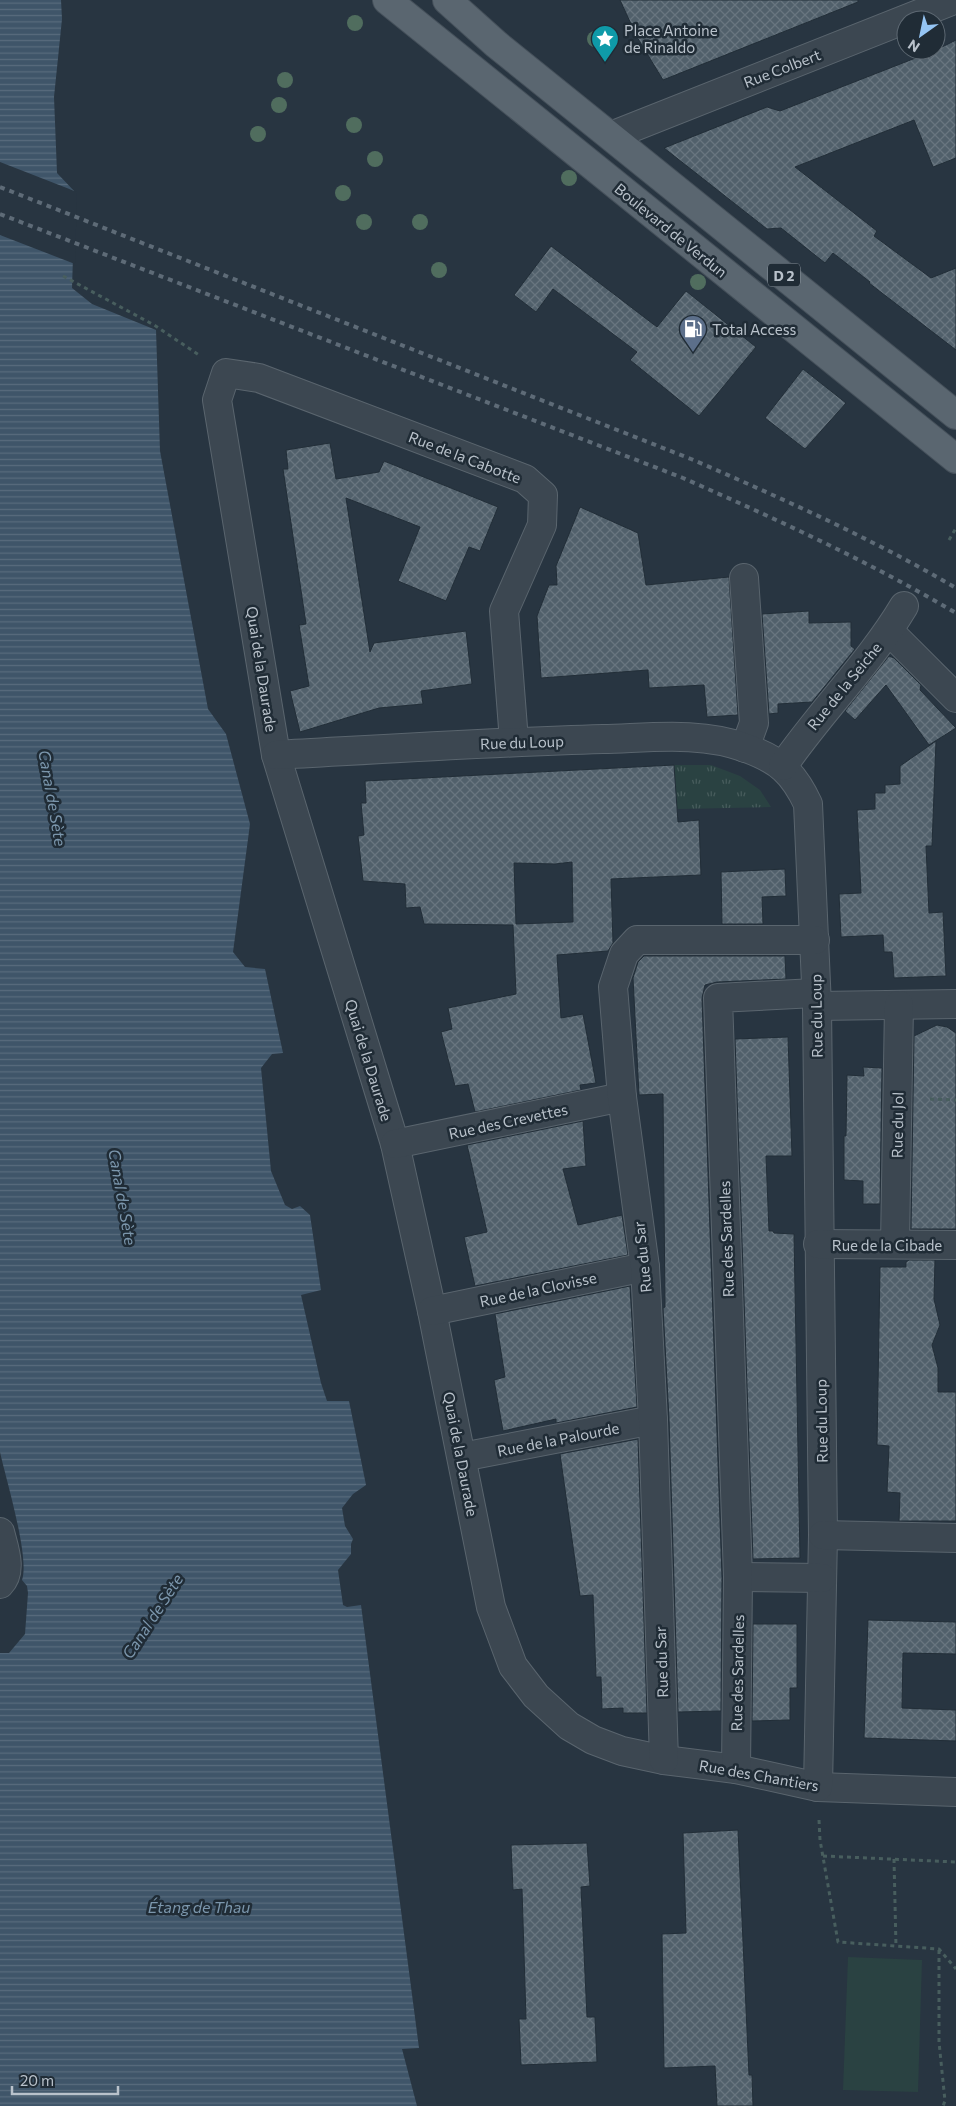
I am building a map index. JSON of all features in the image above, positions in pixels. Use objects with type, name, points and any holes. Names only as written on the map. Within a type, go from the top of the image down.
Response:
[{"type":"main road","name":"Boulevard de Verdun","points":[[387,0],[956,459]]},
{"type":"main road","name":"D 2","points":[[448,0],[496,44],[956,415]]},
{"type":"street","name":"Rue Colbert","points":[[611,136],[954,0]]},
{"type":"street","name":"Rue de la Cabotte","points":[[226,373],[259,378],[525,479],[543,495],[542,525],[504,611],[514,741]]},
{"type":"street","name":"Quai de la Daurade","points":[[226,373],[217,400],[276,755],[395,1144],[432,1311],[491,1608],[513,1666],[536,1696],[569,1726]]},
{"type":"street","points":[[744,578],[754,723],[745,748]]},
{"type":"street","name":"Rue de la Seiche","points":[[783,766],[805,733],[889,631],[904,606]]},
{"type":"street","points":[[889,631],[956,698]]},
{"type":"street","name":"Rue du Loup","points":[[276,755],[514,741],[700,737],[745,748],[783,766],[798,783],[808,804],[815,940],[823,1535],[818,1787]]},
{"type":"street","name":"Rue du Sar","points":[[664,1760],[653,1420],[645,1267],[622,1097],[613,987],[624,954],[637,940],[815,940]]},
{"type":"street","name":"Rue des Sardelles","points":[[736,1769],[738,1577],[718,998],[816,1000]]},
{"type":"street","points":[[816,1000],[899,1005],[956,1004]]},
{"type":"street","name":"Rue du Jol","points":[[895,1244],[899,1005]]},
{"type":"street","name":"Rue des Crevettes","points":[[395,1144],[622,1097]]},
{"type":"street","name":"Rue de la Cibade","points":[[818,1244],[956,1245]]},
{"type":"street","name":"Rue de la Clovisse","points":[[432,1311],[645,1267]]},
{"type":"street","name":"Rue de la Palourde","points":[[462,1457],[653,1420]]},
{"type":"street","points":[[0,1532],[4,1575]]},
{"type":"street","points":[[823,1535],[956,1538]]},
{"type":"street","points":[[738,1577],[822,1578]]},
{"type":"street","name":"Rue des Chantiers","points":[[569,1726],[593,1740],[615,1748],[664,1760],[736,1769],[818,1787],[956,1792]]},
{"type":"path","points":[[63,276],[154,325],[226,373]]},
{"type":"path","points":[[949,540],[956,528]]},
{"type":"path","points":[[818,1787],[820,1840],[838,1942],[939,1949],[956,1969]]},
{"type":"path","points":[[823,1856],[956,1862]]},
{"type":"path","points":[[894,1859],[896,1947]]},
{"type":"path","points":[[939,1949],[939,2042],[945,2101],[943,2106]]},
{"type":"green space","points":[[674,765],[711,765],[740,776],[760,790],[771,807],[677,809]]},
{"type":"green space","points":[[848,1957],[922,1960],[918,2092],[843,2090]]},
{"type":"water","points":[[0,0],[61,0],[62,19],[54,97],[57,173],[75,192],[72,288],[92,304],[156,330],[160,451],[208,709],[226,734],[250,824],[233,952],[245,967],[265,969],[283,1053],[272,1054],[261,1068],[271,1171],[285,1205],[292,1209],[300,1206],[310,1215],[321,1290],[301,1295],[321,1383],[327,1401],[349,1401],[366,1485],[353,1494],[342,1508],[345,1526],[353,1539],[351,1554],[338,1570],[343,1605],[347,1607],[361,1605],[419,2048],[402,2049],[417,2106],[0,2106],[0,1653],[9,1653],[25,1634],[28,1593],[27,1586],[22,1580],[24,1569],[20,1537],[0,1452]]},
{"type":"pier","points":[[0,162],[77,192],[75,264],[0,235]]},
{"type":"building","points":[[620,0],[858,0],[858,2],[663,80],[637,37]]},
{"type":"building","points":[[956,40],[956,158],[933,167],[914,120],[795,167],[877,231],[874,236],[931,278],[956,268],[956,350],[833,253],[825,263],[781,228],[767,229],[664,148],[767,107],[780,111],[910,60],[946,60],[946,45]]},
{"type":"building","name":"Total Access","points":[[551,246],[657,327],[686,291],[756,347],[699,416],[630,360],[637,352],[553,289],[536,312],[514,295]]},
{"type":"building","points":[[803,369],[846,403],[805,449],[765,418]]},
{"type":"building","points":[[330,443],[336,479],[379,472],[384,461],[498,507],[480,551],[469,547],[446,601],[398,581],[420,527],[346,498],[370,652],[374,643],[466,631],[472,684],[421,691],[423,704],[379,708],[300,732],[290,691],[309,686],[299,625],[306,624],[283,469],[288,469],[286,450]]},
{"type":"building","points":[[580,507],[638,533],[646,585],[729,577],[738,715],[707,717],[704,685],[649,688],[648,670],[541,678],[537,616],[549,585],[557,585],[556,566]]},
{"type":"building","points":[[809,611],[809,623],[851,622],[851,646],[855,649],[812,702],[778,704],[778,713],[769,714],[762,614]]},
{"type":"building","points":[[889,656],[894,658],[921,685],[920,690],[956,728],[929,745],[886,685],[855,720],[845,711]]},
{"type":"building","points":[[936,741],[932,846],[926,846],[929,913],[943,912],[946,976],[894,978],[892,952],[884,952],[883,935],[841,937],[839,894],[861,893],[857,810],[875,809],[875,793],[885,793],[885,785],[900,784],[900,766]]},
{"type":"building","points":[[674,765],[678,822],[699,820],[701,875],[611,879],[613,943],[608,951],[557,955],[561,1018],[583,1014],[596,1083],[580,1085],[581,1090],[475,1112],[468,1084],[455,1086],[441,1032],[452,1029],[448,1008],[516,994],[513,925],[424,924],[420,907],[406,908],[405,884],[363,881],[358,836],[364,835],[361,803],[366,803],[365,781]],"holes":[[[572,862],[573,922],[516,924],[514,863],[555,864]]]},
{"type":"building","points":[[785,869],[786,896],[762,897],[763,924],[722,924],[721,872]]},
{"type":"building","points":[[644,956],[785,956],[786,979],[717,982],[705,985],[702,998],[722,1577],[721,1711],[678,1712],[669,1419],[663,1308],[665,1307],[663,1094],[639,1095],[633,978],[638,962]]},
{"type":"building","points":[[937,1025],[947,1027],[956,1033],[956,1229],[911,1229],[914,1036]]},
{"type":"building","points":[[788,1037],[792,1156],[766,1156],[769,1231],[794,1234],[800,1558],[753,1559],[735,1039]]},
{"type":"building","points":[[863,1067],[882,1068],[880,1204],[863,1204],[863,1181],[844,1180],[847,1075],[864,1076]]},
{"type":"building","points":[[583,1121],[586,1166],[563,1169],[578,1225],[622,1215],[628,1255],[475,1286],[464,1237],[487,1232],[467,1145]]},
{"type":"building","points":[[909,1260],[935,1260],[934,1299],[940,1325],[932,1345],[938,1368],[938,1392],[956,1392],[956,1521],[899,1521],[900,1493],[887,1492],[889,1446],[877,1445],[880,1267],[906,1267],[906,1262]]},
{"type":"building","points":[[630,1286],[637,1407],[556,1423],[556,1419],[503,1431],[494,1380],[505,1377],[495,1314]]},
{"type":"building","points":[[638,1439],[647,1713],[623,1713],[623,1708],[602,1709],[601,1677],[596,1677],[593,1595],[580,1596],[560,1454]]},
{"type":"building","points":[[868,1620],[956,1622],[956,1654],[903,1653],[902,1708],[956,1710],[956,1741],[864,1738]]},
{"type":"building","points":[[753,1624],[797,1624],[797,1688],[790,1688],[790,1720],[752,1721]]},
{"type":"building","points":[[738,1830],[749,2075],[752,2075],[753,2106],[717,2106],[715,2066],[664,2068],[662,1934],[686,1933],[683,1833]]},
{"type":"building","points":[[587,1843],[590,1886],[581,1887],[587,2017],[595,2017],[597,2062],[521,2065],[519,2019],[526,2019],[522,1889],[513,1890],[511,1845]]},
{"type":"railway","points":[[0,187],[691,459],[859,535],[956,588]]},
{"type":"railway","points":[[0,214],[683,478],[821,541],[956,613]]},
{"type":"place","name":"Place Antoine de Rinaldo","points":[[605,63]]},
{"type":"place","name":"Total Access","points":[[693,353]]},
{"type":"water label","name":"Canal de Sète","points":[[53,798]]},
{"type":"water label","name":"Canal de Sète","points":[[123,1197]]},
{"type":"water label","name":"Canal de Sète","points":[[152,1616]]},
{"type":"water label","name":"Étang de Thau","points":[[199,1906]]}]
